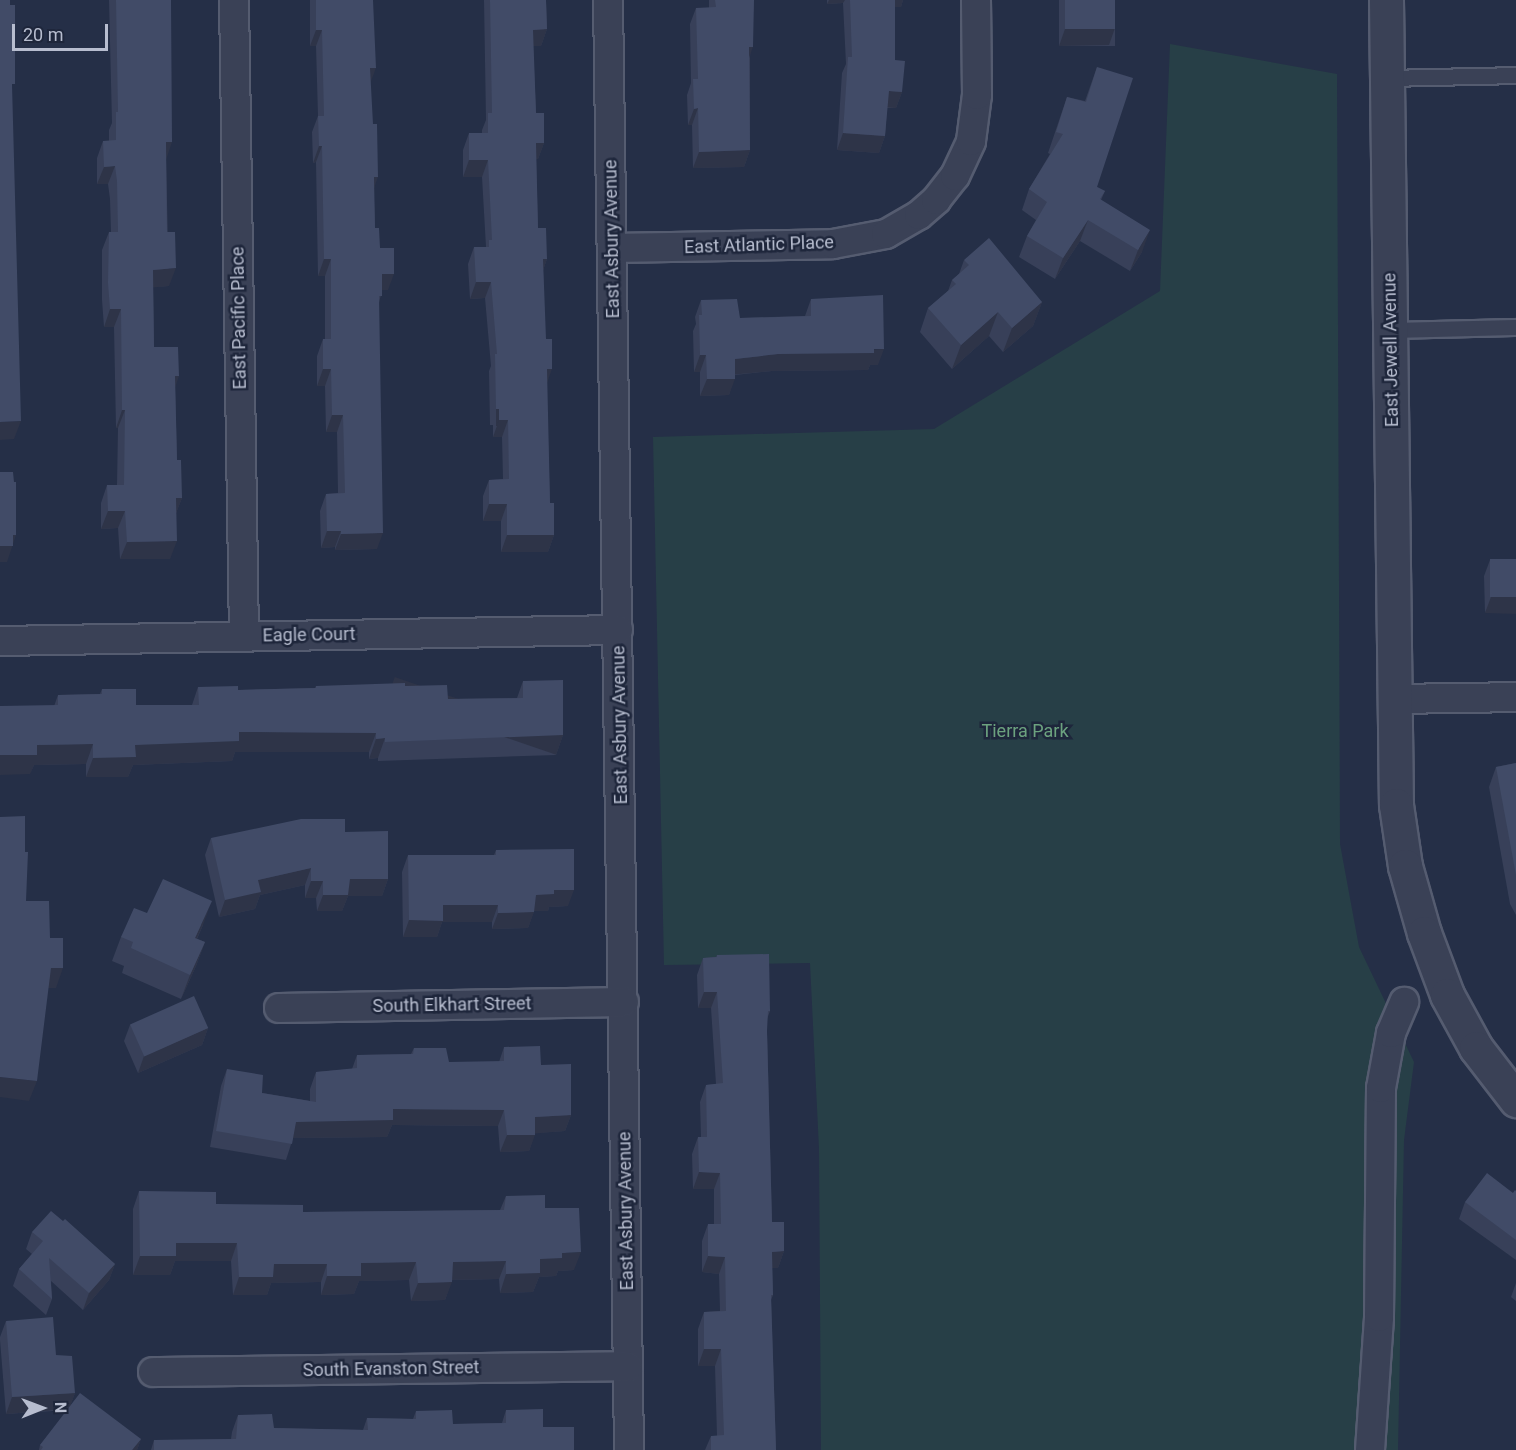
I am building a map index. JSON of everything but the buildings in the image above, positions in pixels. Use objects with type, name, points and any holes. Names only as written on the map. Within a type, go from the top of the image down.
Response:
[{"type":"street","name":"East Pacific Place","points":[[234,0],[244,636]]},
{"type":"street","name":"East Asbury Avenue","points":[[608,0],[629,1450]]},
{"type":"street","name":"East Atlantic Place","points":[[612,248],[833,244],[886,234],[919,215],[936,200],[955,176],[971,141],[977,95],[976,0]]},
{"type":"street","name":"East Jewell Avenue","points":[[1386,0],[1396,805],[1405,866],[1424,933],[1447,994],[1476,1048],[1516,1100]]},
{"type":"street","name":"Eagle Court","points":[[0,640],[618,630]]},
{"type":"street","points":[[1395,699],[1516,697]]},
{"type":"street","name":"South Elkhart Street","points":[[279,1008],[624,1002]]},
{"type":"street","points":[[1370,1450],[1379,1317],[1381,1088],[1391,1033],[1404,1002]]},
{"type":"street","name":"South Evanston Street","points":[[153,1372],[628,1366]]},
{"type":"lane","points":[[1387,78],[1516,75]]},
{"type":"lane","points":[[1390,330],[1516,327]]},
{"type":"green space","name":"Tierra Park","points":[[1170,44],[1337,74],[1340,844],[1359,947],[1414,1062],[1404,1140],[1398,1450],[821,1450],[819,1149],[810,963],[664,965],[653,437],[934,429],[1160,291]]}]
